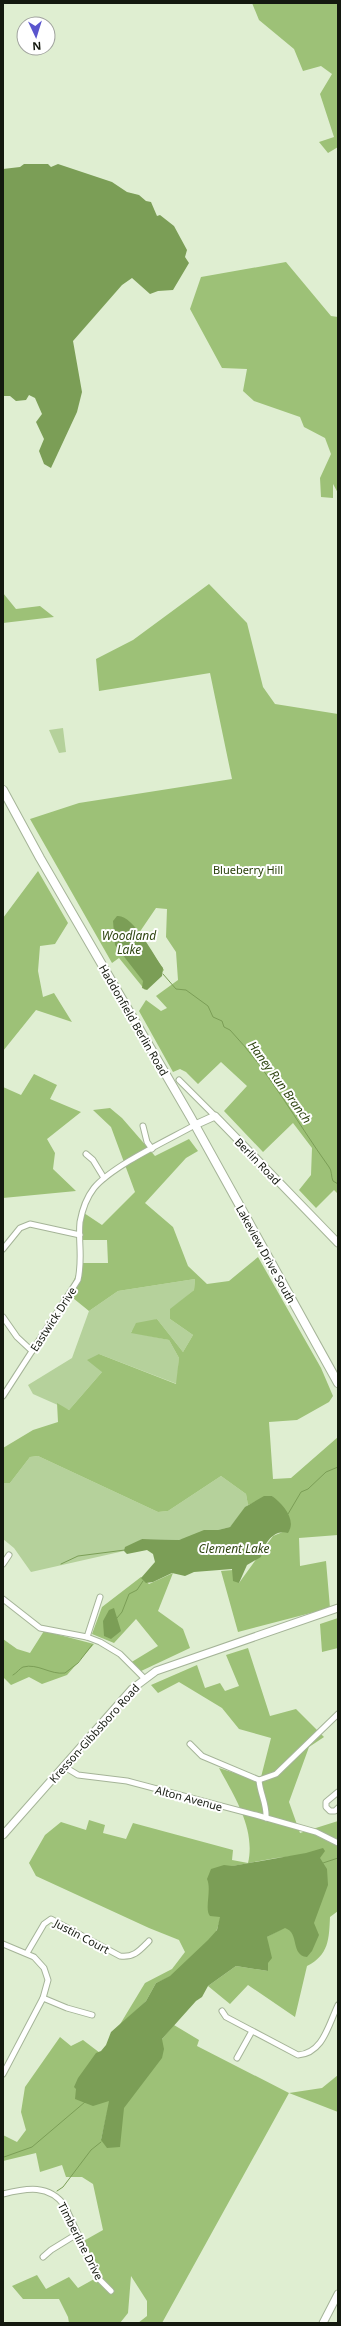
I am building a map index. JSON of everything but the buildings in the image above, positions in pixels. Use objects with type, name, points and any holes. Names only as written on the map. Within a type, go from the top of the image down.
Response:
[{"type":"main road","name":"Haddonfield Berlin Road","points":[[3,790],[6,803],[40,858],[195,1125]]},
{"type":"main road","name":"Lakeview Drive South","points":[[195,1125],[338,1383]]},
{"type":"street","name":"Berlin Road","points":[[179,1080],[338,1243]]},
{"type":"street","name":"Eastwick Drive","points":[[3,1396],[78,1280],[82,1260],[80,1222],[88,1198],[104,1178],[152,1149],[195,1125],[215,1116]]},
{"type":"street","points":[[143,1126],[152,1149]]},
{"type":"street","points":[[86,1154],[94,1160],[104,1178]]},
{"type":"street","points":[[3,1249],[20,1228],[30,1224],[80,1235]]},
{"type":"street","points":[[3,1317],[17,1338],[32,1351]]},
{"type":"street","points":[[3,1564],[9,1555]]},
{"type":"street","points":[[87,1637],[100,1597]]},
{"type":"street","points":[[3,1599],[40,1628],[87,1637],[100,1642],[120,1654],[144,1678]]},
{"type":"street","name":"Kresson-Gibbsboro Road","points":[[3,1835],[63,1766],[144,1678],[156,1671],[338,1608]]},
{"type":"street","points":[[190,1744],[202,1756],[259,1780],[276,1774],[338,1714]]},
{"type":"street","name":"Alton Avenue","points":[[63,1766],[78,1775],[127,1781],[266,1818],[316,1832],[338,1843]]},
{"type":"street","points":[[259,1780],[260,1792],[266,1808],[266,1818]]},
{"type":"street","points":[[338,1792],[326,1802],[326,1807],[330,1811],[335,1811],[338,1808]]},
{"type":"street","name":"Justin Court","points":[[27,1953],[44,1924],[51,1919],[120,1956],[127,1957],[135,1954],[149,1941]]},
{"type":"street","points":[[3,1944],[27,1953],[40,1962],[46,1974],[47,1985],[43,1998],[3,2074]]},
{"type":"street","points":[[43,1998],[67,2008],[92,2015]]},
{"type":"street","points":[[222,2011],[226,2017],[292,2054],[308,2054],[315,2050],[321,2042],[338,2005]]},
{"type":"street","points":[[237,2058],[252,2031]]},
{"type":"street","name":"Timberline Drive","points":[[3,2194],[30,2188],[53,2194],[65,2206],[98,2278],[110,2291]]},
{"type":"street","points":[[43,2257],[51,2250],[77,2234]]},
{"type":"street","points":[[323,2323],[338,2294]]},
{"type":"shaded area","points":[[63,728],[66,752],[59,753],[49,730]]},
{"type":"shaded area","points":[[195,1279],[194,1290],[170,1310],[170,1319],[193,1335],[183,1352],[157,1319],[131,1332],[169,1340],[179,1358],[177,1384],[99,1354],[102,1372],[69,1410],[33,1394],[28,1385],[72,1358],[89,1311],[118,1291]]},
{"type":"shaded area","points":[[38,1456],[158,1512],[168,1511],[221,1476],[246,1494],[248,1505],[230,1527],[179,1540],[142,1539],[124,1551],[31,1572],[14,1548],[3,1539],[3,1483],[10,1483],[30,1457]]},
{"type":"green space","points":[[252,3],[338,3],[338,147],[328,153],[319,142],[334,137],[320,94],[332,74],[321,66],[303,71],[294,49],[259,20]]},
{"type":"green space","points":[[286,262],[331,316],[338,317],[338,493],[333,484],[333,498],[321,497],[320,478],[331,454],[325,438],[304,427],[300,417],[254,401],[243,391],[247,369],[222,368],[190,309],[201,277]]},
{"type":"green space","name":"Blueberry Hill","points":[[209,584],[247,623],[263,687],[275,704],[338,714],[338,1194],[334,1190],[316,1208],[299,1190],[311,1175],[312,1148],[293,1123],[263,1152],[224,1111],[247,1086],[221,1062],[198,1084],[186,1072],[180,1069],[173,1072],[139,1011],[146,1000],[161,1011],[167,1008],[156,996],[178,980],[176,952],[166,937],[167,909],[156,908],[139,933],[164,970],[145,990],[119,958],[112,963],[30,819],[79,803],[232,779],[210,673],[99,691],[96,659],[133,640]]},
{"type":"green space","points":[[3,593],[16,609],[40,606],[54,617],[3,623]]},
{"type":"green space","points":[[38,871],[68,923],[55,944],[40,946],[38,971],[43,997],[54,993],[72,1022],[36,1010],[3,1051],[3,918]]},
{"type":"green space","points":[[34,1074],[57,1085],[50,1099],[81,1112],[47,1139],[55,1153],[53,1169],[76,1191],[3,1198],[3,1087],[21,1095]]},
{"type":"green space","points":[[110,1108],[122,1118],[155,1156],[189,1139],[198,1151],[186,1158],[145,1203],[173,1227],[188,1266],[207,1284],[229,1281],[258,1257],[321,1368],[333,1396],[329,1402],[297,1420],[269,1422],[273,1479],[291,1478],[338,1437],[338,1535],[299,1538],[300,1566],[326,1561],[330,1608],[238,1632],[221,1571],[233,1570],[239,1583],[273,1536],[290,1529],[272,1496],[248,1505],[246,1494],[221,1476],[168,1511],[158,1512],[38,1456],[30,1457],[10,1483],[3,1483],[3,1448],[33,1430],[58,1422],[57,1403],[69,1410],[102,1372],[87,1360],[99,1354],[176,1384],[179,1358],[169,1340],[131,1333],[136,1323],[157,1319],[183,1352],[193,1335],[170,1319],[170,1309],[194,1290],[195,1279],[118,1291],[89,1311],[68,1294],[81,1263],[108,1263],[107,1240],[80,1240],[81,1211],[102,1225],[135,1192],[111,1127],[93,1110]]},
{"type":"green space","points":[[173,1573],[158,1611],[183,1629],[190,1648],[139,1672],[130,1663],[158,1646],[136,1619],[114,1643],[92,1634],[102,1607],[141,1577],[149,1584]]},
{"type":"green space","points":[[338,1618],[338,1648],[322,1652],[320,1624]]},
{"type":"green space","points":[[44,1631],[94,1644],[67,1675],[42,1684],[29,1677],[11,1685],[3,1677],[3,1639],[17,1649],[30,1653]]},
{"type":"green space","points":[[248,1648],[270,1716],[296,1709],[324,1737],[309,1747],[289,1802],[300,1833],[338,1821],[338,1911],[330,1917],[328,1939],[324,1951],[320,1957],[307,1966],[295,2017],[248,1985],[230,2004],[208,1986],[236,1966],[268,1971],[267,1937],[285,1927],[293,1931],[314,1923],[314,1854],[276,1858],[216,1869],[221,1917],[215,1935],[174,1975],[156,1983],[146,2001],[119,2026],[145,1983],[172,1969],[185,1952],[179,1940],[149,1928],[36,1876],[29,1863],[45,1835],[61,1822],[86,1830],[89,1820],[105,1825],[103,1833],[126,1839],[133,1823],[233,1850],[232,1860],[248,1863],[250,1850],[246,1825],[237,1801],[219,1768],[260,1781],[271,1738],[239,1729],[222,1708],[179,1682],[158,1693],[151,1685],[197,1665],[205,1688],[220,1683],[225,1691],[239,1686],[226,1655]]},
{"type":"green space","points":[[174,2025],[199,2040],[197,2046],[289,2093],[162,2323],[138,2323],[147,2316],[147,2301],[131,2276],[128,2313],[120,2323],[69,2323],[68,2317],[59,2299],[23,2299],[12,2286],[37,2275],[46,2289],[69,2277],[78,2288],[96,2278],[80,2243],[103,2230],[93,2184],[82,2177],[66,2177],[62,2165],[40,2172],[36,2153],[3,2161],[3,2135],[17,2142],[26,2130],[21,2112],[25,2087],[60,2037],[71,2046],[83,2040],[100,2053],[110,2100],[101,2140],[124,2105],[162,2039]]},
{"type":"green space","points":[[338,2075],[338,2112],[289,2093],[322,2088]]},
{"type":"water","points":[[24,164],[48,164],[51,167],[58,164],[112,182],[127,192],[139,195],[146,201],[151,202],[157,216],[160,215],[174,226],[187,250],[185,257],[189,263],[173,290],[158,291],[150,294],[132,278],[122,285],[73,341],[82,392],[77,412],[51,468],[44,464],[39,451],[44,439],[36,422],[42,414],[35,398],[29,395],[26,400],[16,401],[10,396],[3,396],[3,169],[20,167]]},
{"type":"water","name":"Woodland Lake","points":[[117,916],[123,917],[136,928],[163,968],[162,976],[147,990],[142,988],[143,981],[115,945],[113,921]]},
{"type":"water","name":"Clement Lake","points":[[264,1496],[272,1496],[280,1503],[290,1518],[290,1528],[288,1533],[278,1533],[270,1539],[264,1547],[261,1557],[247,1565],[239,1583],[233,1581],[232,1569],[194,1572],[185,1576],[172,1573],[153,1582],[146,1583],[141,1578],[155,1562],[153,1554],[147,1550],[127,1554],[124,1551],[125,1547],[142,1539],[179,1540],[204,1530],[218,1530],[230,1527],[245,1507]]},
{"type":"water","points":[[114,1608],[121,1631],[111,1639],[104,1636],[103,1621],[109,1610]]},
{"type":"water","points":[[323,1848],[325,1851],[320,1858],[327,1869],[328,1885],[314,1923],[319,1935],[312,1951],[307,1957],[298,1952],[292,1934],[285,1928],[267,1937],[272,1958],[268,1963],[268,1971],[236,1966],[208,1986],[202,1997],[196,2001],[162,2039],[164,2049],[162,2058],[124,2108],[120,2147],[107,2148],[101,2140],[109,2101],[93,2106],[75,2099],[76,2089],[74,2087],[78,2078],[96,2053],[101,2051],[106,2045],[111,2032],[146,2001],[156,1983],[170,1976],[217,1930],[220,1917],[210,1916],[208,1913],[209,1888],[207,1879],[211,1869],[224,1865],[232,1866],[306,1853]]},
{"type":"waterway","name":"Haney Run Branch","points":[[163,974],[176,989],[186,990],[208,1006],[213,1017],[222,1021],[224,1027],[230,1030],[244,1046],[270,1079],[330,1168],[333,1181],[338,1184]]},
{"type":"waterway","points":[[288,1514],[301,1492],[308,1489],[326,1472],[338,1467]]},
{"type":"waterway","points":[[61,1564],[78,1556],[125,1550]]},
{"type":"waterway","points":[[117,1618],[122,1612],[129,1594],[137,1590],[143,1581]]},
{"type":"waterway","points":[[13,1675],[23,1667],[28,1666],[65,1673],[78,1663],[92,1645]]},
{"type":"waterway","points":[[323,1863],[338,1858]]},
{"type":"waterway","points":[[4,2157],[32,2147],[85,2102]]},
{"type":"waterway","points":[[57,2191],[63,2187],[91,2150],[101,2142]]}]
